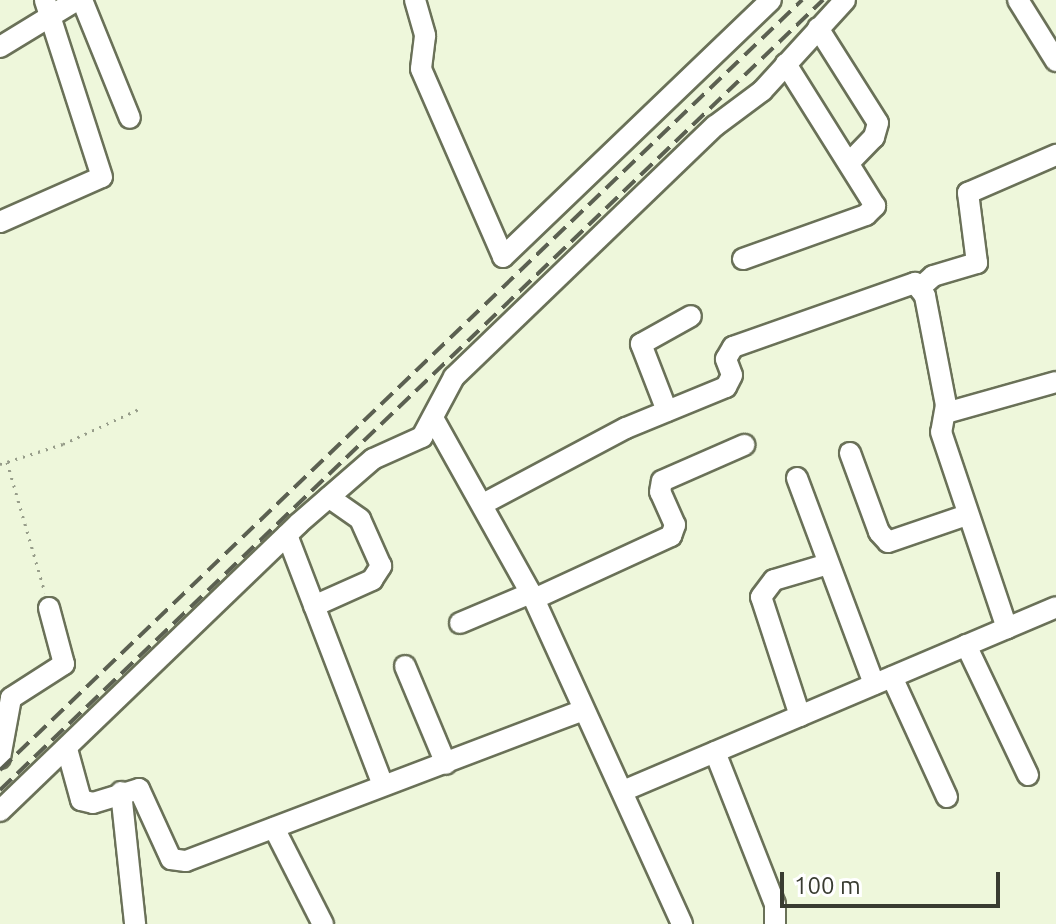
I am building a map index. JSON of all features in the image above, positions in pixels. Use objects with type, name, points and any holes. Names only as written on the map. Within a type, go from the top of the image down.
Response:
[{"type":"street","points":[[0,47],[47,10],[80,0],[130,118]]},
{"type":"street","points":[[415,0],[425,36],[421,69],[503,257],[771,0]]},
{"type":"street","points":[[0,811],[329,497],[381,453],[422,437],[434,420],[454,377],[715,126],[762,91],[845,0]]},
{"type":"street","points":[[1018,0],[1056,61]]},
{"type":"street","points":[[0,222],[102,177],[47,10]]},
{"type":"street","points":[[818,28],[878,123],[874,137],[849,163]]},
{"type":"street","points":[[743,259],[874,211],[874,200],[786,64]]},
{"type":"street","points":[[483,504],[667,411],[726,387],[732,375],[726,359],[733,347],[905,285],[922,286],[933,276],[977,263],[968,193],[1056,155]]},
{"type":"street","points":[[922,286],[946,413],[941,432],[1007,628]]},
{"type":"street","points":[[667,411],[641,344],[691,316]]},
{"type":"street","points":[[946,413],[1056,382]]},
{"type":"street","points":[[434,420],[533,596],[581,711],[623,791],[682,924]]},
{"type":"street","points":[[460,623],[533,596],[671,536],[675,525],[660,492],[662,481],[744,445]]},
{"type":"street","points":[[850,453],[879,532],[888,542],[967,515]]},
{"type":"street","points":[[797,478],[828,564],[883,681],[947,797]]},
{"type":"street","points":[[314,606],[372,580],[381,566],[360,519],[329,497]]},
{"type":"street","points":[[287,535],[382,783]]},
{"type":"street","points":[[800,716],[761,597],[774,580],[828,564]]},
{"type":"street","points":[[623,791],[1056,607]]},
{"type":"street","points":[[0,758],[11,698],[64,664],[49,608]]},
{"type":"street","points":[[966,645],[1028,775]]},
{"type":"street","points":[[405,666],[446,764]]},
{"type":"street","points":[[67,749],[81,800],[93,803],[134,788],[144,795],[167,853],[177,862],[581,711]]},
{"type":"street","points":[[715,752],[778,913],[775,924]]},
{"type":"street","points":[[121,792],[135,924]]},
{"type":"street","points":[[274,828],[323,924]]},
{"type":"path","points":[[0,464],[139,409]]},
{"type":"path","points":[[7,462],[49,608]]},
{"type":"railway","points":[[0,770],[802,0]]},
{"type":"railway","points":[[0,790],[823,0]]}]
